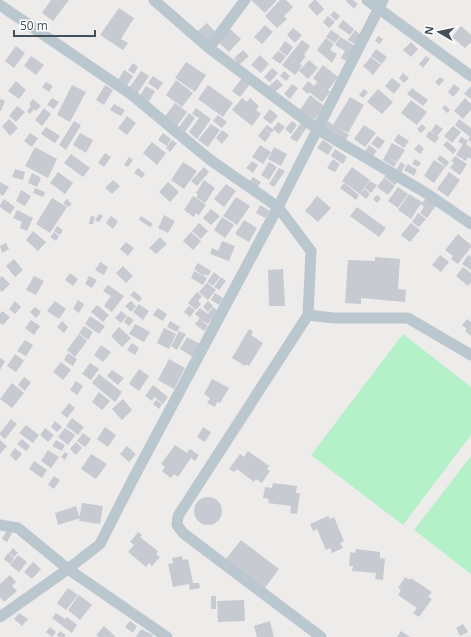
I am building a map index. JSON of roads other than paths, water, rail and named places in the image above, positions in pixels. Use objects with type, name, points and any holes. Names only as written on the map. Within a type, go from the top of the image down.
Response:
[{"type":"street","points":[[154,0],[208,48],[317,129],[426,192],[471,224]]},
{"type":"street","points":[[208,48],[245,0]]},
{"type":"street","points":[[367,0],[380,4],[471,76]]},
{"type":"street","points":[[0,617],[68,570],[100,544],[278,207],[380,4]]},
{"type":"street","points":[[0,5],[132,95],[209,159],[278,207],[311,251],[308,316],[178,516],[177,526],[321,637]]},
{"type":"street","points":[[308,316],[333,318],[408,318],[471,355]]},
{"type":"street","points":[[0,525],[18,528],[68,570],[167,637]]}]
